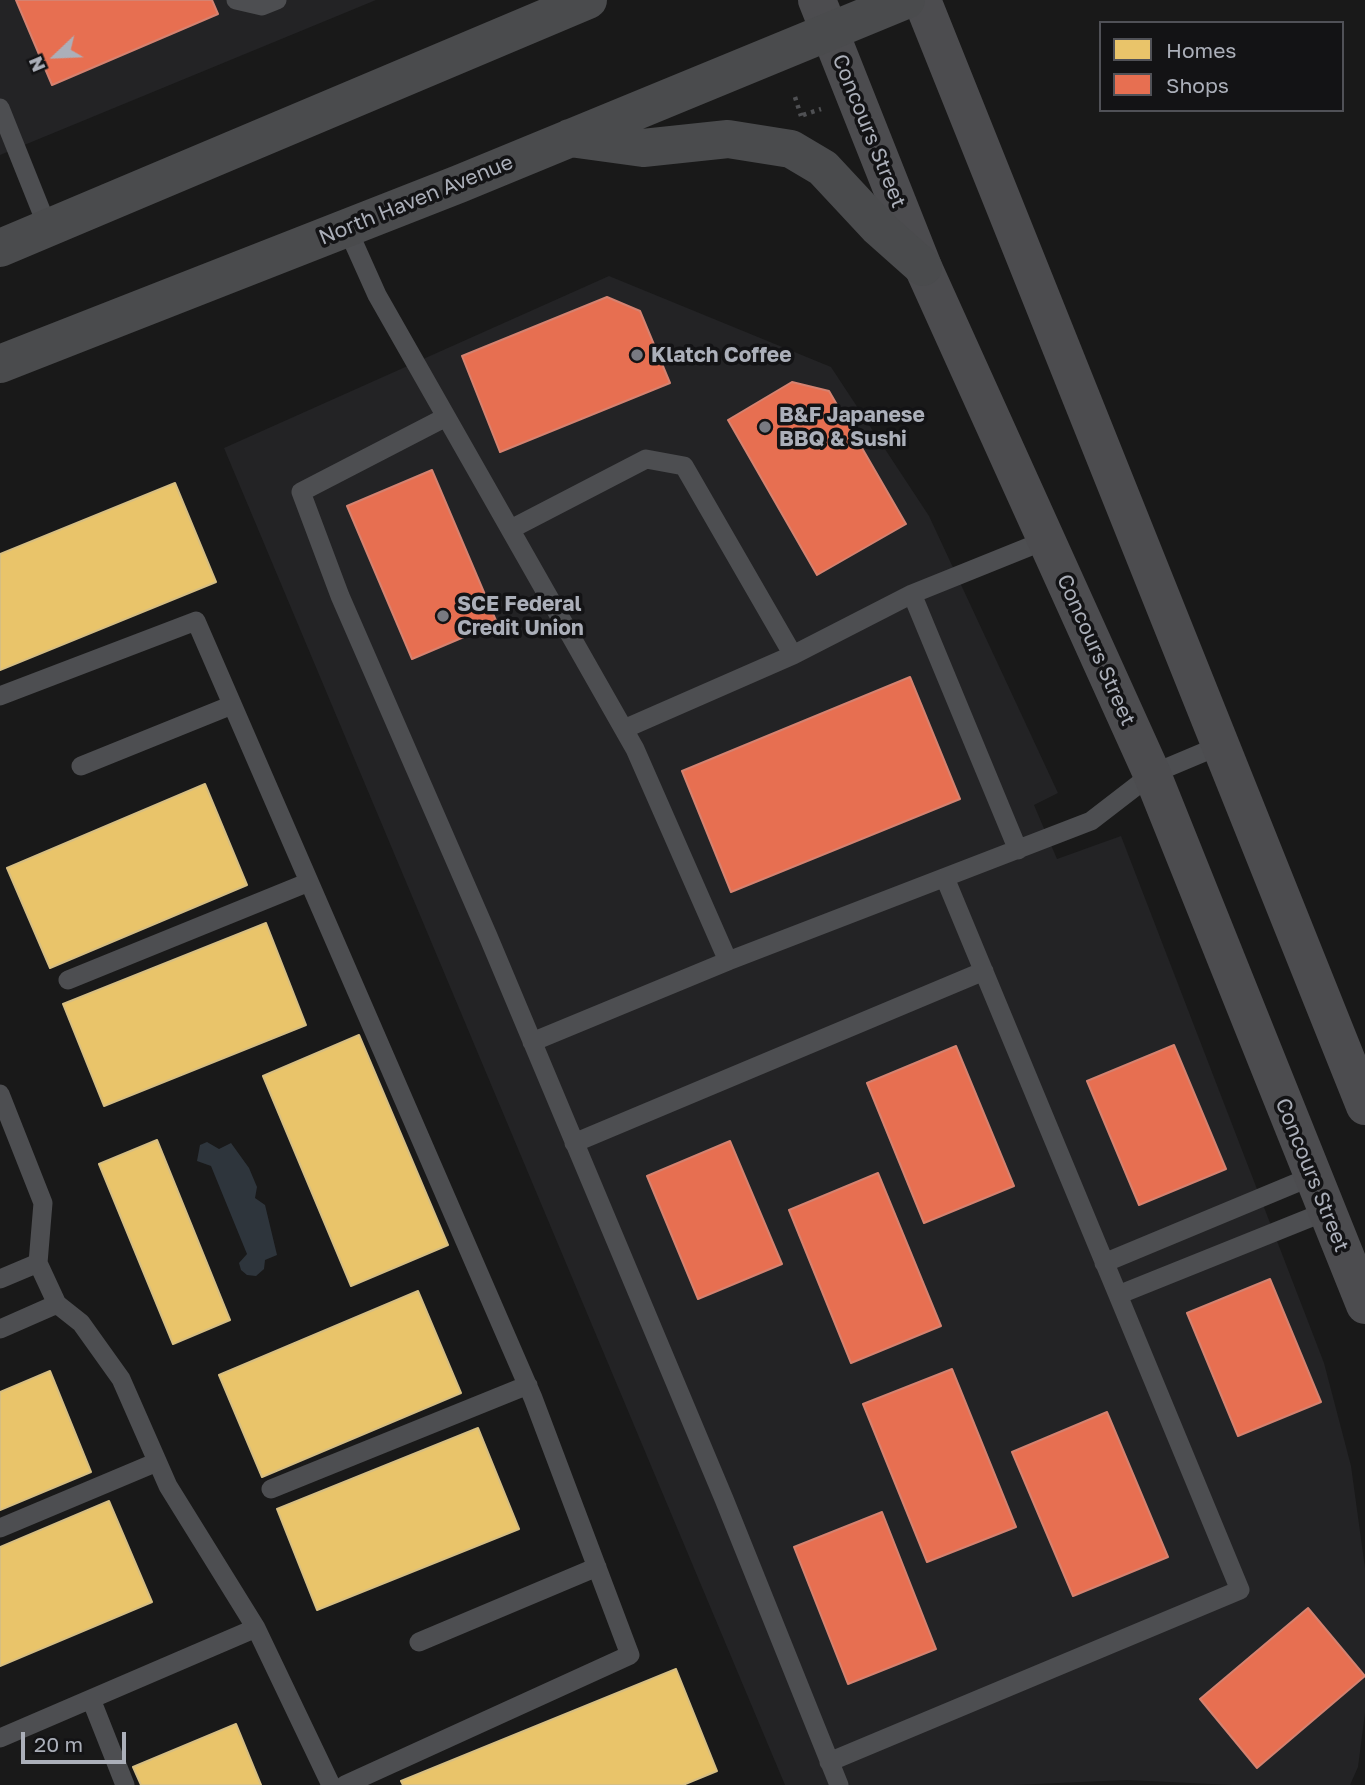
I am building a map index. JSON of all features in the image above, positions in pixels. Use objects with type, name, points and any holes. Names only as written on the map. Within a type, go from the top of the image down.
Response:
[{"type":"main road","name":"North Haven Avenue","points":[[0,364],[568,138],[823,15],[906,0]]},
{"type":"main road","points":[[0,248],[581,2]]},
{"type":"main road","points":[[568,138],[643,148],[728,139],[768,143],[791,149],[823,168],[878,227],[923,267]]},
{"type":"street","points":[[922,0],[1365,1106]]},
{"type":"street","name":"Concours Street","points":[[823,15],[923,267],[1152,774],[1365,1305]]},
{"type":"lane","points":[[236,0],[262,6],[277,0]]},
{"type":"lane","points":[[0,108],[48,228]]},
{"type":"lane","points":[[347,228],[377,295],[624,729],[728,961]]},
{"type":"lane","points":[[446,416],[301,492],[340,596],[532,1042],[724,1499],[839,1785]]},
{"type":"lane","points":[[511,528],[646,459],[684,466],[793,655]]},
{"type":"lane","points":[[624,729],[793,655],[912,594],[1046,540]]},
{"type":"lane","points":[[912,594],[1018,850]]},
{"type":"lane","points":[[0,696],[196,621],[528,1385],[630,1655],[345,1785]]},
{"type":"lane","points":[[81,766],[232,705]]},
{"type":"lane","points":[[532,1042],[728,961],[1091,821],[1152,774],[1221,745]]},
{"type":"lane","points":[[829,1762],[1240,1590],[945,878]]},
{"type":"lane","points":[[68,980],[309,881]]},
{"type":"lane","points":[[574,1143],[984,971]]},
{"type":"lane","points":[[0,1094],[43,1203],[38,1263],[57,1304],[81,1323],[121,1379],[168,1486],[256,1628],[331,1785]]},
{"type":"lane","points":[[1104,1264],[1320,1194]]},
{"type":"lane","points":[[1118,1295],[1320,1194]]},
{"type":"lane","points":[[0,1279],[38,1263]]},
{"type":"lane","points":[[0,1329],[57,1304]]},
{"type":"lane","points":[[271,1489],[528,1385]]},
{"type":"lane","points":[[0,1528],[157,1462]]},
{"type":"lane","points":[[419,1642],[597,1567]]},
{"type":"lane","points":[[0,1738],[256,1628]]},
{"type":"lane","points":[[91,1699],[125,1785]]},
{"type":"path","points":[[795,97],[802,115],[823,108]]},
{"type":"shaded area","points":[[0,0],[376,0],[0,155]]},
{"type":"shaded area","points":[[609,276],[831,367],[929,516],[1058,793],[1034,805],[1057,859],[1121,836],[1324,1363],[1351,1466],[1365,1568],[1365,1713],[1358,1767],[1350,1785],[1232,1785],[1127,1780],[1013,1785],[785,1785],[224,448]]},
{"type":"shaded area","points":[[207,1142],[219,1149],[231,1143],[249,1168],[257,1187],[255,1198],[265,1205],[277,1255],[265,1260],[264,1269],[256,1276],[247,1275],[241,1270],[239,1263],[247,1254],[211,1166],[197,1161],[200,1145]]},
{"type":"building: Homes","points":[[175,483],[216,582],[0,670],[0,554]]},
{"type":"building: Homes","points":[[205,784],[247,885],[50,968],[7,868]]},
{"type":"building: Homes","points":[[266,923],[306,1025],[104,1106],[63,1004]]},
{"type":"building: Homes","points":[[359,1035],[448,1245],[351,1286],[263,1076]]},
{"type":"building: Homes","points":[[157,1140],[230,1320],[173,1344],[99,1164]]},
{"type":"building: Homes","points":[[418,1291],[461,1393],[262,1477],[219,1375]]},
{"type":"building: Homes","points":[[50,1371],[91,1472],[0,1510],[0,1392]]},
{"type":"building: Homes","points":[[478,1428],[519,1529],[317,1610],[277,1509]]},
{"type":"building: Homes","points":[[109,1501],[152,1602],[0,1666],[0,1547]]},
{"type":"building: Homes","points":[[676,1669],[717,1771],[683,1785],[403,1785],[401,1781]]},
{"type":"building: Homes","points":[[236,1724],[261,1785],[141,1785],[133,1767]]},
{"type":"building: Shops","points":[[16,0],[212,0],[218,14],[52,85]]},
{"type":"building: Shops","points":[[607,297],[640,311],[670,383],[500,452],[462,356]]},
{"type":"building: Shops","points":[[792,382],[829,391],[906,524],[817,575],[728,420]]},
{"type":"building: Shops","points":[[432,470],[497,623],[412,659],[347,506]]},
{"type":"building: Shops","points":[[910,677],[960,799],[731,892],[682,771]]},
{"type":"building: Shops","points":[[1174,1045],[1226,1169],[1139,1205],[1087,1081]]},
{"type":"building: Shops","points":[[956,1046],[1014,1186],[924,1223],[867,1083]]},
{"type":"building: Shops","points":[[730,1141],[782,1264],[698,1299],[647,1176]]},
{"type":"building: Shops","points":[[878,1173],[941,1326],[851,1363],[789,1210]]},
{"type":"building: Shops","points":[[1270,1279],[1321,1402],[1238,1436],[1187,1313]]},
{"type":"building: Shops","points":[[952,1369],[1016,1527],[927,1562],[863,1404]]},
{"type":"building: Shops","points":[[1107,1412],[1168,1557],[1073,1596],[1012,1452]]},
{"type":"building: Shops","points":[[882,1512],[936,1649],[848,1684],[794,1547]]},
{"type":"building: Shops","points":[[1308,1608],[1365,1676],[1257,1768],[1200,1699]]},
{"type":"place","name":"Klatch Coffee","points":[[637,355]]},
{"type":"place","name":"B&F Japanese BBQ & Sushi","points":[[765,427]]},
{"type":"place","name":"SCE Federal Credit Union","points":[[443,616]]}]
